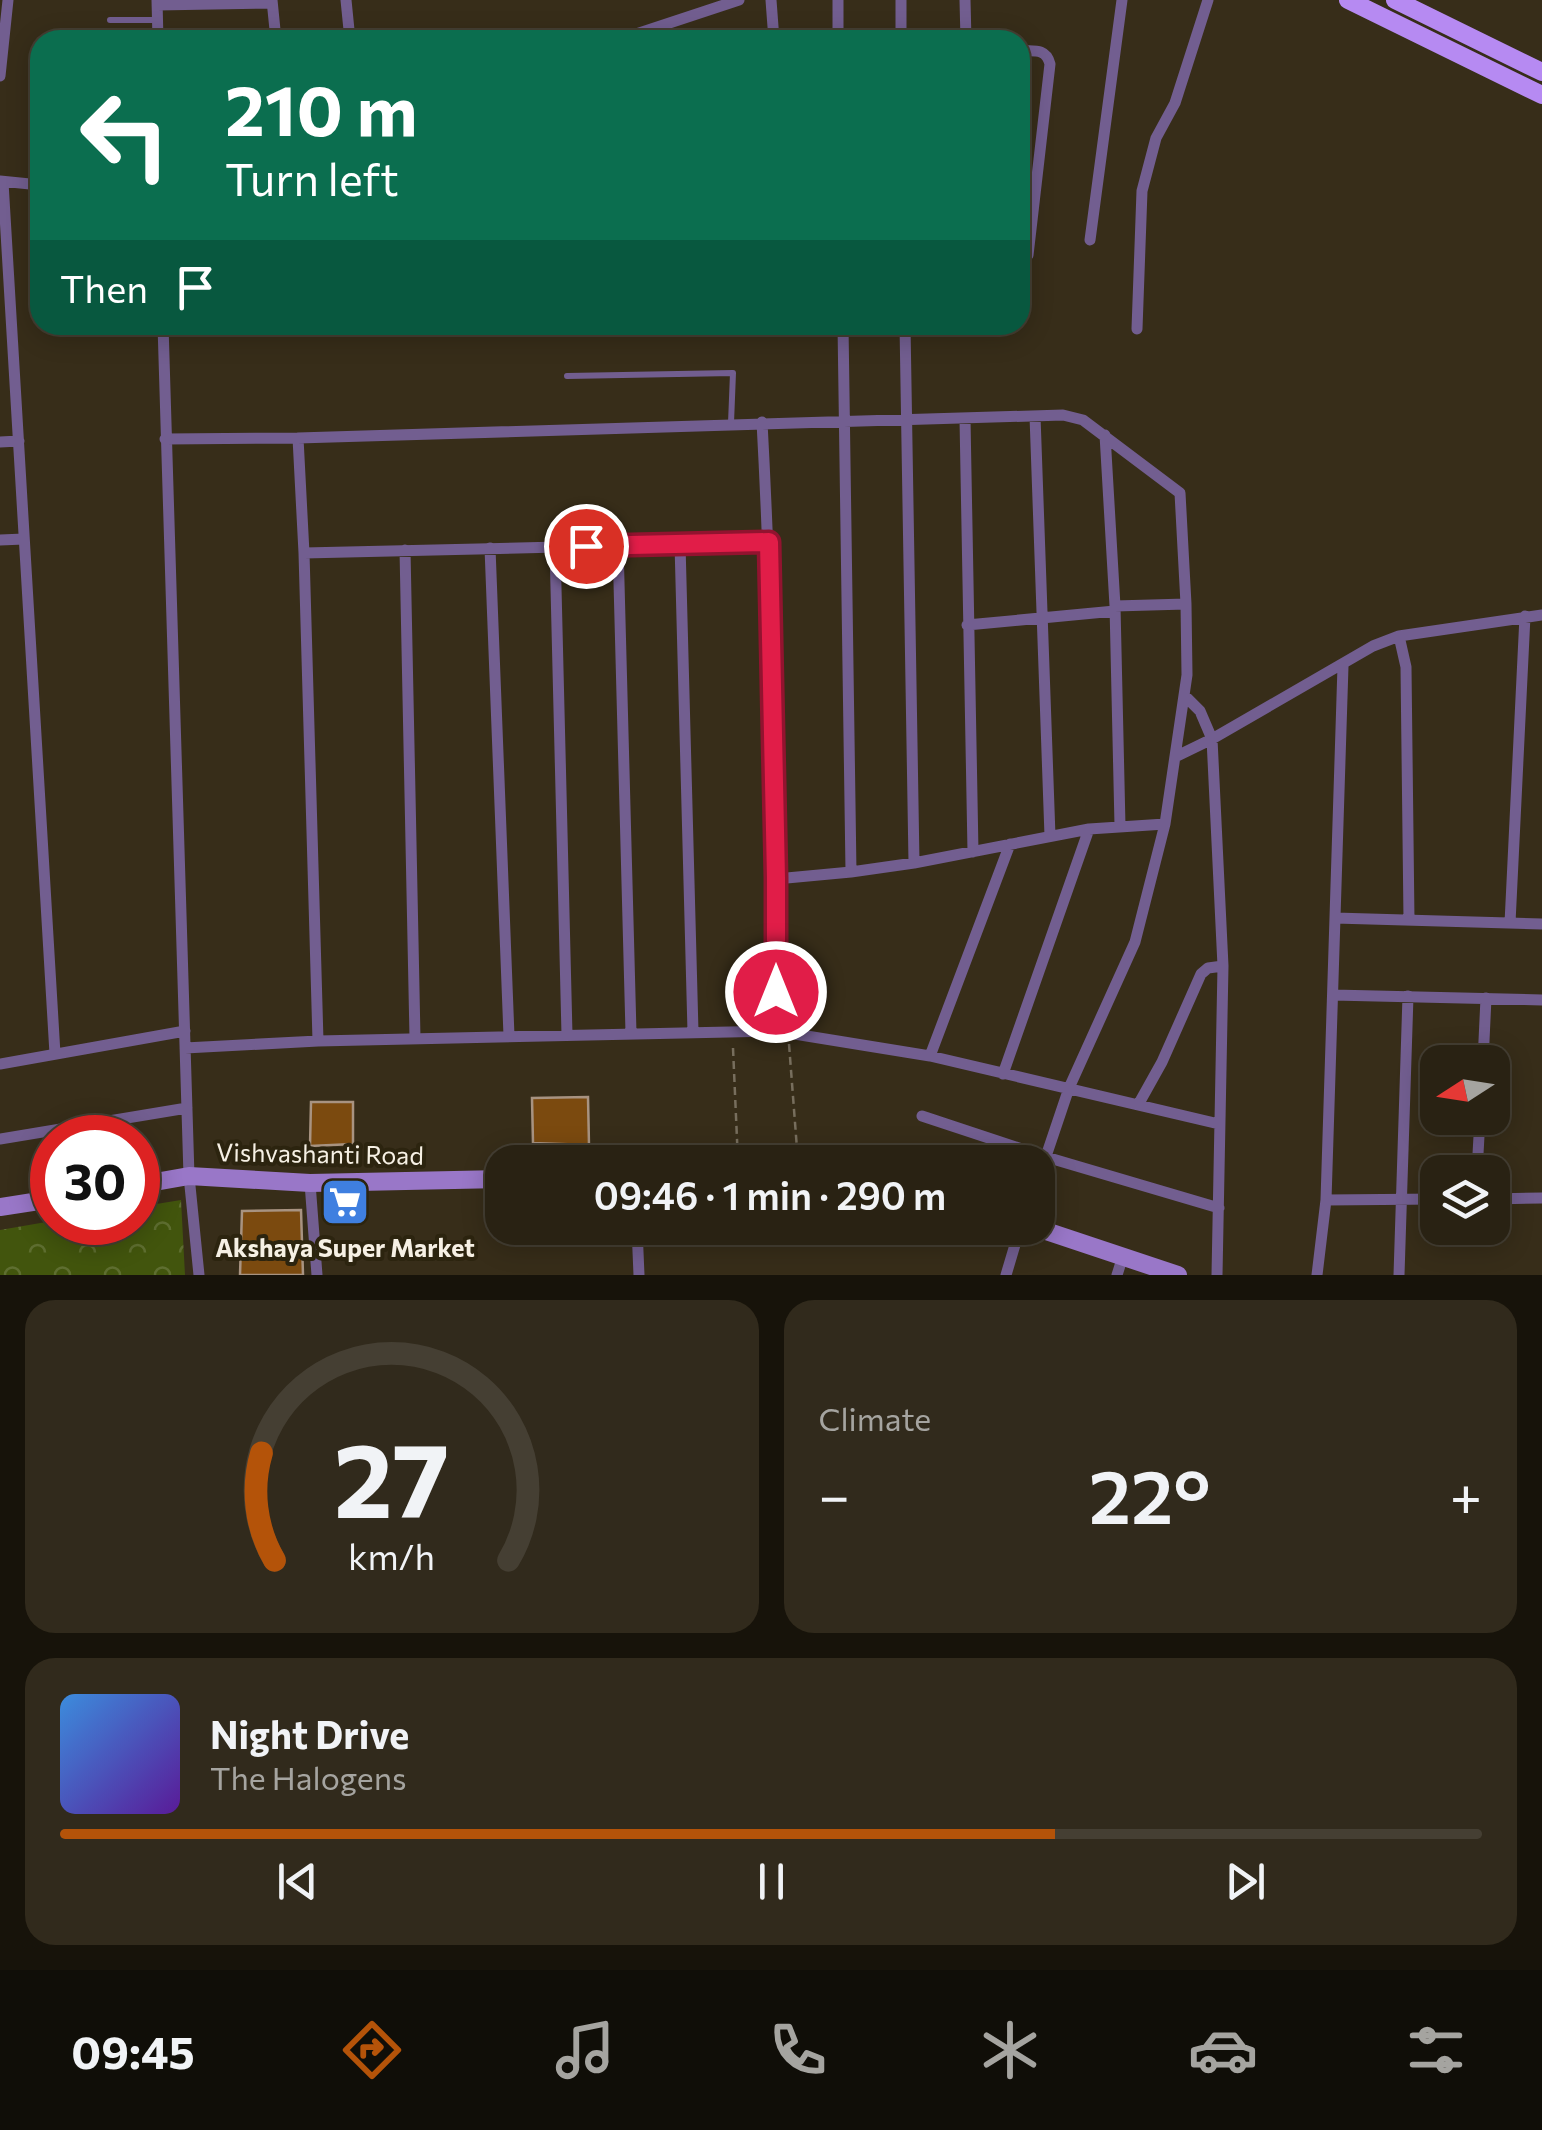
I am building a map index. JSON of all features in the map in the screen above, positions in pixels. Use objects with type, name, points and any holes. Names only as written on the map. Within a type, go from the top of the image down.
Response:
[{"type":"main road","points":[[1348,0],[1542,94]]},
{"type":"main road","points":[[1395,0],[1542,72]]},
{"type":"street","points":[[0,76],[8,0]]},
{"type":"street","points":[[346,0],[349,30]]},
{"type":"street","points":[[649,30],[738,0]]},
{"type":"street","points":[[771,0],[773,30]]},
{"type":"street","points":[[838,0],[838,30]]},
{"type":"street","points":[[901,0],[901,30]]},
{"type":"street","points":[[965,0],[966,30]]},
{"type":"street","points":[[1090,240],[1122,0]]},
{"type":"street","points":[[1137,329],[1142,191],[1156,138],[1174,103],[1208,0]]},
{"type":"street","points":[[158,30],[157,3],[272,2],[275,30]]},
{"type":"street","points":[[1030,51],[1042,52],[1050,64],[1030,238]]},
{"type":"street","points":[[30,183],[1,182],[6,330],[19,441],[56,1054]]},
{"type":"street","points":[[163,335],[189,1176],[199,1275]]},
{"type":"street","points":[[843,335],[852,872]]},
{"type":"street","points":[[905,335],[914,863]]},
{"type":"street","points":[[165,439],[1063,415],[1083,420],[1180,493],[1187,675],[1165,824],[1135,942],[1069,1088],[1050,1145]]},
{"type":"street","points":[[1035,416],[1050,836]]},
{"type":"street","points":[[965,418],[973,852]]},
{"type":"street","points":[[762,422],[769,542],[782,1031]]},
{"type":"street","points":[[1104,435],[1115,609],[1120,826]]},
{"type":"street","points":[[298,438],[318,1040]]},
{"type":"street","points":[[0,442],[19,441]]},
{"type":"street","points":[[0,540],[24,539]]},
{"type":"street","points":[[304,552],[769,542]]},
{"type":"street","points":[[680,544],[693,1032]]},
{"type":"street","points":[[618,545],[630,1033]]},
{"type":"street","points":[[555,547],[567,1034]]},
{"type":"street","points":[[490,548],[509,1036]]},
{"type":"street","points":[[405,550],[414,1038]]},
{"type":"street","points":[[967,625],[1186,604]]},
{"type":"street","points":[[1175,756],[1212,740],[1374,646],[1399,636],[1542,615]]},
{"type":"street","points":[[1510,923],[1525,616]]},
{"type":"street","points":[[1399,636],[1406,667],[1409,920]]},
{"type":"street","points":[[1317,1275],[1326,1200],[1343,666]]},
{"type":"street","points":[[1184,695],[1200,711],[1212,740],[1223,966],[1217,1275]]},
{"type":"street","points":[[776,878],[914,863],[1089,829],[1165,824]]},
{"type":"street","points":[[1003,1074],[1089,829]]},
{"type":"street","points":[[930,1056],[1010,844]]},
{"type":"street","points":[[1335,918],[1542,924]]},
{"type":"street","points":[[1138,1105],[1201,974],[1208,968],[1223,966]]},
{"type":"street","points":[[1333,994],[1542,1000]]},
{"type":"street","points":[[1399,1275],[1408,996]]},
{"type":"street","points":[[1484,1045],[1486,998]]},
{"type":"street","points":[[0,1064],[185,1031]]},
{"type":"street","points":[[186,1048],[318,1040],[782,1031],[930,1056],[1219,1124]]},
{"type":"street","points":[[0,1139],[188,1108]]},
{"type":"street","points":[[922,1116],[1010,1145]]},
{"type":"street","points":[[1055,1160],[1219,1208]]},
{"type":"street","name":"Vishvashanti Road","points":[[160,1181],[189,1176],[310,1183],[485,1178]]},
{"type":"street","points":[[310,1183],[317,1275]]},
{"type":"street","points":[[1510,1199],[1542,1198]]},
{"type":"street","points":[[1326,1200],[1420,1200]]},
{"type":"street","points":[[0,1208],[30,1203]]},
{"type":"street","points":[[1055,1234],[1178,1275]]},
{"type":"street","points":[[638,1245],[639,1275]]},
{"type":"street","points":[[1006,1275],[1015,1245]]},
{"type":"street","points":[[1117,1275],[1123,1256]]},
{"type":"lane","points":[[110,20],[157,20]]},
{"type":"lane","points":[[567,376],[733,373],[732,423]]},
{"type":"path","points":[[732,1031],[737,1145]]},
{"type":"path","points":[[782,1031],[796,1145]]},
{"type":"green space","points":[[181,1200],[185,1275],[0,1275],[0,1230],[30,1225],[30,1245],[160,1245],[160,1203]]},
{"type":"building","points":[[588,1097],[589,1145],[533,1143],[532,1098]]},
{"type":"building","points":[[311,1102],[353,1102],[353,1144],[310,1146]]},
{"type":"building","points":[[301,1210],[303,1275],[240,1275],[242,1211]]},
{"type":"place","name":"Akshaya Super Market","points":[[345,1202]]},
{"type":"route","points":[[586,546],[769,542],[776,992]]}]
